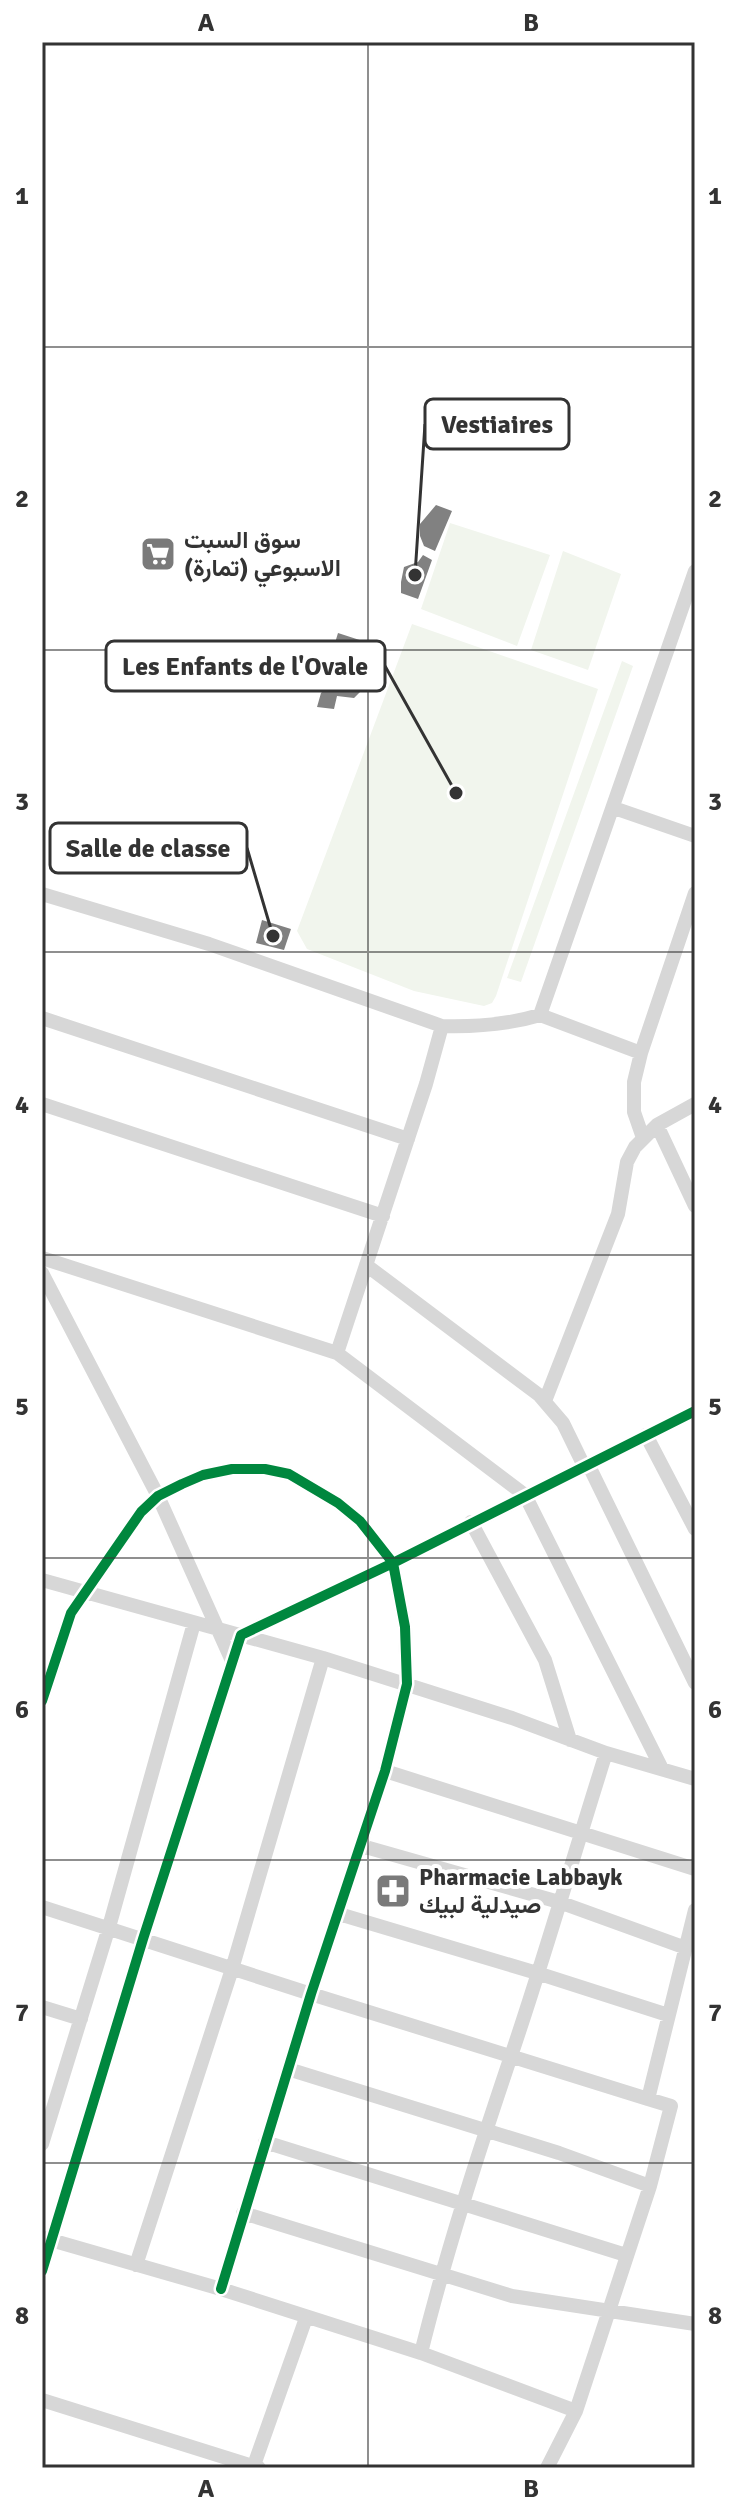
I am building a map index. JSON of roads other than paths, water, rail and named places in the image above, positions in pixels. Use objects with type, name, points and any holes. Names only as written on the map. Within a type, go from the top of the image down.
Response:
[{"type":"street","points":[[540,1015],[692,590],[695,571]]},
{"type":"street","points":[[614,808],[695,836]]},
{"type":"street","points":[[643,1138],[634,1112],[634,1082],[695,893]]},
{"type":"street","points":[[42,894],[209,944],[442,1026],[506,1024],[540,1015],[641,1053]]},
{"type":"street","points":[[42,1018],[408,1139]]},
{"type":"street","points":[[337,1353],[442,1026]]},
{"type":"street","points":[[42,1104],[383,1216]]},
{"type":"street","points":[[545,1401],[618,1214],[627,1162],[643,1138],[657,1125],[695,1104]]},
{"type":"street","points":[[657,1125],[695,1206]]},
{"type":"street","points":[[42,1258],[337,1353],[525,1495],[662,1769]]},
{"type":"street","points":[[366,1265],[545,1401],[563,1423],[695,1683]]},
{"type":"street","points":[[42,1273],[158,1496],[232,1661]]},
{"type":"street","points":[[42,2271],[47,2239],[241,1635],[393,1563],[695,1411]]},
{"type":"street","points":[[646,1435],[695,1529]]},
{"type":"street","points":[[42,1701],[71,1613],[126,1531],[158,1496],[203,1475],[232,1469],[265,1469],[289,1474],[338,1503],[360,1521],[393,1563],[405,1627],[407,1684],[362,1846],[311,1994],[221,2289]]},
{"type":"street","points":[[471,1522],[545,1660],[570,1740]]},
{"type":"street","points":[[42,1580],[323,1658],[606,1753],[695,1779]]},
{"type":"street","points":[[42,2144],[109,1927],[194,1623]]},
{"type":"street","points":[[136,2265],[232,1969],[323,1658]]},
{"type":"street","points":[[421,2353],[484,2131],[606,1753]]},
{"type":"street","points":[[385,1771],[695,1869]]},
{"type":"street","points":[[362,1846],[559,1902],[686,1948]]},
{"type":"street","points":[[42,1907],[671,2106],[650,2186],[576,2411],[547,2468]]},
{"type":"street","points":[[648,2099],[695,1910]]},
{"type":"street","points":[[339,1914],[668,2015]]},
{"type":"street","points":[[42,2007],[81,2019]]},
{"type":"street","points":[[288,2069],[559,2153],[650,2186]]},
{"type":"street","points":[[265,2142],[626,2255]]},
{"type":"street","points":[[243,2213],[512,2296],[695,2324]]},
{"type":"street","points":[[47,2239],[221,2289],[421,2353],[576,2411]]},
{"type":"street","points":[[42,2400],[255,2467],[306,2318]]},
{"type":"place","name":"سوق السبت الاسبوعي (تمارة)","points":[[158,554]]},
{"type":"place","name":"Vestiaires","points":[[415,575]]},
{"type":"place","name":"Les Enfants de l'Ovale","points":[[456,793]]},
{"type":"place","name":"Salle de classe","points":[[273,936]]},
{"type":"place","name":"Pharmacie Labbayk صيدلية لبيك","points":[[393,1891]]}]
